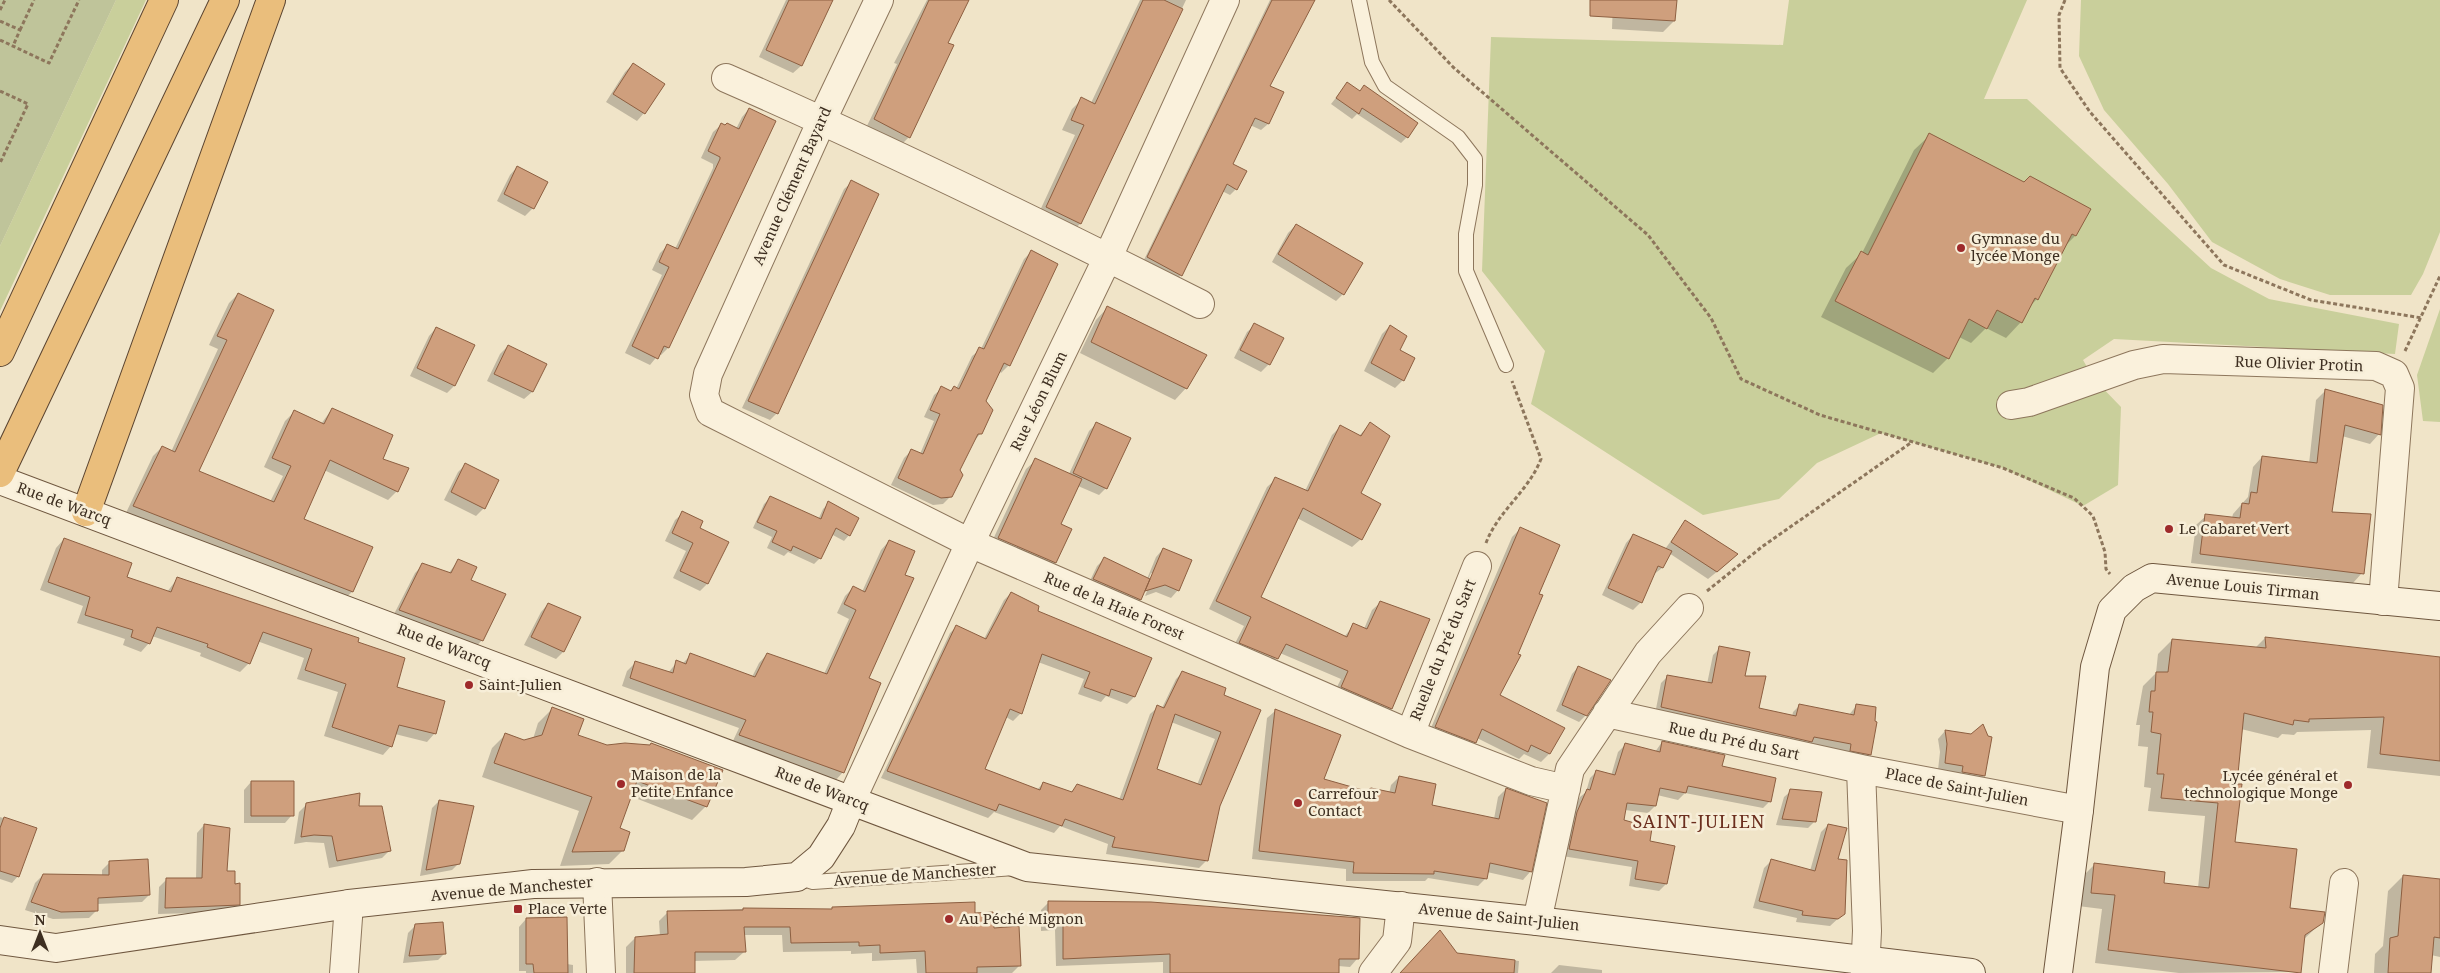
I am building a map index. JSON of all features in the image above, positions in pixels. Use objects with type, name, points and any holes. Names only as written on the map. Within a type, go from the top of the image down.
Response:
[{"type":"highway","points":[[0,352],[164,0]]},
{"type":"highway","points":[[0,473],[224,0]]},
{"type":"highway","points":[[86,512],[271,0]]},
{"type":"street","name":"Avenue Clément Bayard","points":[[708,374],[822,120],[879,0]]},
{"type":"street","name":"Rue Léon Blum","points":[[797,877],[821,857],[841,826],[970,543],[1108,257],[1225,0]]},
{"type":"street","points":[[726,78],[822,120],[1108,257],[1200,304]]},
{"type":"street","name":"Rue Olivier Protin","points":[[2011,405],[2029,402],[2134,365],[2163,360],[2376,366],[2394,374]]},
{"type":"street","name":"Rue de la Haie Forest","points":[[708,374],[704,394],[710,412],[970,543],[1410,734],[1531,781],[1566,789]]},
{"type":"street","points":[[2384,601],[2400,388],[2394,374]]},
{"type":"street","name":"Rue de Warcq","points":[[0,480],[1027,867]]},
{"type":"street","name":"Ruelle du Pré du Sart","points":[[1410,734],[1477,566]]},
{"type":"street","name":"Avenue Louis Tirman","points":[[2079,810],[2095,667],[2112,610],[2134,588],[2152,578],[2440,606]]},
{"type":"street","points":[[1537,921],[1570,770],[1648,653],[1689,608]]},
{"type":"street","name":"Rue du Pré du Sart","points":[[1607,714],[1861,770]]},
{"type":"street","name":"Place de Saint-Julien","points":[[1865,967],[1867,931],[1861,770],[2079,810]]},
{"type":"street","points":[[2058,973],[2079,810]]},
{"type":"street","name":"Avenue de Saint-Julien","points":[[1027,867],[1537,921],[1865,967],[1971,973]]},
{"type":"street","name":"Avenue de Manchester","points":[[0,940],[56,948],[349,904],[533,884],[746,882],[797,877]]},
{"type":"street","points":[[597,882],[601,973]]},
{"type":"street","points":[[2333,973],[2344,883]]},
{"type":"street","points":[[344,973],[349,904]]},
{"type":"street","points":[[1373,973],[1396,941],[1401,906]]},
{"type":"lane","points":[[1359,0],[1372,62],[1385,86],[1458,137],[1475,159],[1475,185],[1466,234],[1466,271],[1506,365]]},
{"type":"lane","name":"Avenue de Manchester","points":[[797,877],[813,882],[980,872],[1027,867]]},
{"type":"path","points":[[0,10],[5,0]]},
{"type":"path","points":[[12,46],[34,0]]},
{"type":"path","points":[[0,40],[49,63],[79,0]]},
{"type":"path","points":[[1389,0],[1453,67],[1648,235],[1711,318],[1741,379],[1820,415],[2003,468],[2074,498],[2093,516],[2105,552],[2106,569],[2126,596]]},
{"type":"path","points":[[2064,0],[2059,15],[2060,68],[2090,112],[2224,265],[2311,300],[2422,318]]},
{"type":"path","points":[[0,21],[20,30]]},
{"type":"path","points":[[0,91],[28,104],[0,163]]},
{"type":"path","points":[[2394,374],[2422,318],[2440,276]]},
{"type":"path","points":[[1477,566],[1488,538],[1503,515],[1534,477],[1541,459],[1506,365]]},
{"type":"path","points":[[1689,608],[1721,578],[1764,546],[1913,442]]},
{"type":"green space","points":[[0,0],[116,0],[0,246]]},
{"type":"green space","points":[[116,0],[146,0],[0,311],[0,246]]},
{"type":"green space","points":[[1789,0],[2027,0],[1984,99],[2027,99],[2211,268],[2269,299],[2399,324],[2395,354],[2114,339],[2083,360],[2094,379],[2121,407],[2118,485],[2083,506],[2003,468],[1881,433],[1817,463],[1779,499],[1703,515],[1531,404],[1545,351],[1482,271],[1491,37],[1783,45]]},
{"type":"green space","points":[[2081,0],[2440,0],[2440,232],[2423,274],[2411,295],[2330,295],[2280,279],[2212,242],[2168,184],[2104,110],[2079,56]]},
{"type":"green space","points":[[2440,309],[2440,422],[2423,421],[2417,375]]},
{"type":"building","points":[[789,0],[833,0],[802,66],[766,50]]},
{"type":"building","points":[[929,0],[969,0],[948,43],[954,45],[910,138],[874,119]]},
{"type":"building","points":[[1143,0],[1164,0],[1183,9],[1081,224],[1046,207],[1084,125],[1071,120],[1081,97],[1095,104]]},
{"type":"building","points":[[1272,0],[1315,0],[1270,86],[1284,92],[1269,124],[1255,118],[1233,164],[1247,171],[1237,190],[1227,184],[1182,276],[1147,257]]},
{"type":"building","points":[[1590,0],[1677,0],[1675,21],[1590,16]]},
{"type":"building","points":[[633,63],[665,84],[645,114],[613,94]]},
{"type":"building","points":[[1347,82],[1360,91],[1364,85],[1418,123],[1408,138],[1362,108],[1359,114],[1336,98]]},
{"type":"building","points":[[749,108],[776,121],[669,348],[664,346],[658,359],[632,346],[669,267],[659,262],[667,244],[678,249],[720,159],[720,157],[708,151],[721,123],[725,125],[727,123],[739,129]]},
{"type":"building","points":[[1929,133],[2024,182],[2030,176],[2091,209],[2076,236],[2072,234],[2038,300],[2035,298],[2022,323],[1997,310],[1987,329],[1969,319],[1949,359],[1835,301],[1861,251],[1868,255]]},
{"type":"building","points":[[517,166],[548,182],[534,209],[504,194]]},
{"type":"building","points":[[851,180],[879,194],[778,414],[748,401]]},
{"type":"building","points":[[1296,224],[1363,263],[1344,295],[1278,254]]},
{"type":"building","points":[[1031,250],[1058,264],[1010,366],[1004,363],[986,401],[993,410],[982,434],[978,434],[960,470],[963,475],[952,497],[941,498],[898,478],[911,449],[923,454],[940,414],[930,410],[941,386],[951,391],[954,386],[959,389],[979,347],[984,349]]},
{"type":"building","points":[[238,293],[274,310],[199,471],[274,502],[291,466],[272,458],[294,410],[324,424],[332,408],[393,435],[383,459],[409,468],[398,492],[330,460],[304,519],[373,547],[353,592],[133,506],[162,446],[175,452],[227,340],[217,336]]},
{"type":"building","points":[[1107,306],[1207,355],[1187,389],[1091,342]]},
{"type":"building","points":[[1254,323],[1284,338],[1270,365],[1240,350]]},
{"type":"building","points":[[1390,325],[1407,336],[1400,350],[1415,358],[1404,381],[1371,363]]},
{"type":"building","points":[[436,327],[475,345],[455,386],[417,368]]},
{"type":"building","points":[[508,345],[547,364],[533,392],[494,374]]},
{"type":"building","points":[[2325,389],[2383,405],[2381,435],[2345,425],[2332,512],[2371,514],[2364,574],[2200,554],[2205,514],[2240,518],[2242,503],[2249,504],[2251,492],[2257,493],[2262,456],[2317,463]]},
{"type":"building","points":[[1096,422],[1131,438],[1107,489],[1073,473]]},
{"type":"building","points":[[1370,422],[1390,436],[1361,493],[1381,504],[1362,540],[1303,508],[1261,597],[1347,637],[1353,623],[1367,629],[1380,601],[1430,619],[1392,709],[1341,687],[1348,671],[1286,644],[1278,659],[1239,643],[1251,617],[1216,601],[1275,477],[1308,491],[1340,425],[1361,436]]},
{"type":"building","points":[[1035,458],[1082,479],[1061,524],[1072,529],[1056,563],[998,538]]},
{"type":"building","points":[[465,463],[499,480],[485,509],[451,492]]},
{"type":"building","points":[[770,496],[821,519],[828,501],[859,518],[850,536],[836,528],[821,559],[793,546],[791,551],[772,542],[777,531],[757,522]]},
{"type":"building","points":[[682,511],[703,521],[700,528],[729,542],[708,584],[680,571],[693,543],[672,533]]},
{"type":"building","points":[[1685,520],[1738,554],[1717,572],[1671,542]]},
{"type":"building","points":[[1520,527],[1560,545],[1539,594],[1543,595],[1518,654],[1521,655],[1500,695],[1565,728],[1550,754],[1531,745],[1528,752],[1482,729],[1476,743],[1435,727]]},
{"type":"building","points":[[1633,534],[1672,551],[1663,568],[1658,566],[1642,603],[1608,588]]},
{"type":"building","points":[[64,538],[132,563],[127,577],[171,592],[177,577],[359,638],[358,642],[405,658],[397,687],[445,701],[436,734],[399,725],[392,747],[332,727],[346,684],[305,670],[312,649],[263,632],[250,664],[207,647],[208,644],[157,627],[150,644],[131,637],[133,630],[85,615],[90,597],[48,582]]},
{"type":"building","points":[[889,540],[915,551],[905,575],[914,578],[869,678],[881,683],[844,773],[739,735],[746,720],[630,678],[635,661],[673,673],[676,660],[686,664],[690,653],[755,677],[767,653],[827,674],[856,610],[844,604],[853,586],[865,592]]},
{"type":"building","points":[[1163,548],[1192,560],[1179,591],[1165,585],[1145,591]]},
{"type":"building","points":[[1104,557],[1150,579],[1141,600],[1093,579]]},
{"type":"building","points":[[458,559],[477,567],[471,580],[506,594],[483,641],[399,610],[422,563],[451,573]]},
{"type":"building","points":[[1011,592],[1039,606],[1038,611],[1152,658],[1135,697],[1111,689],[1109,696],[1084,687],[1090,672],[1042,654],[1022,714],[1010,709],[985,769],[1040,790],[1043,782],[1072,792],[1077,784],[1123,800],[1157,705],[1164,708],[1182,671],[1226,688],[1224,695],[1261,710],[1220,806],[1208,861],[1112,847],[1115,837],[1065,819],[1062,826],[999,804],[996,811],[887,771],[956,625],[986,639]],"holes":[[[1175,714],[1221,732],[1201,785],[1157,769]]]},
{"type":"building","points":[[548,603],[581,617],[564,652],[531,637]]},
{"type":"building","points":[[2265,637],[2440,657],[2440,761],[2380,754],[2384,717],[2309,719],[2309,722],[2294,720],[2293,725],[2244,713],[2237,784],[2242,784],[2235,842],[2297,849],[2290,908],[2325,912],[2323,923],[2305,935],[2301,973],[2108,950],[2115,895],[2091,893],[2094,863],[2165,872],[2164,883],[2209,888],[2218,803],[2161,798],[2164,774],[2157,774],[2161,734],[2151,732],[2153,712],[2149,712],[2151,691],[2155,691],[2156,672],[2168,672],[2172,639],[2266,648]]},
{"type":"building","points":[[1719,646],[1750,652],[1745,676],[1766,676],[1759,708],[1796,716],[1799,704],[1854,715],[1856,704],[1876,707],[1875,721],[1877,722],[1871,755],[1850,751],[1851,744],[1814,737],[1812,742],[1661,707],[1667,675],[1712,683]]},
{"type":"building","points":[[1578,666],[1611,680],[1587,716],[1562,705]]},
{"type":"building","points":[[552,707],[584,719],[578,735],[607,745],[625,743],[650,745],[651,743],[723,770],[707,807],[637,781],[620,828],[630,832],[624,851],[572,852],[592,797],[494,763],[505,733],[524,740],[542,735]]},
{"type":"building","points":[[1275,709],[1341,735],[1324,779],[1366,791],[1371,788],[1395,793],[1399,776],[1436,784],[1432,805],[1499,819],[1506,788],[1547,803],[1532,872],[1490,863],[1487,879],[1434,871],[1434,874],[1353,873],[1354,862],[1259,851]]},
{"type":"building","points":[[1983,724],[1988,736],[1992,737],[1985,776],[1962,772],[1963,766],[1945,763],[1947,744],[1945,730],[1971,734]]},
{"type":"building","points":[[1662,741],[1725,755],[1722,766],[1776,778],[1771,802],[1688,786],[1686,793],[1660,788],[1656,806],[1627,803],[1624,820],[1652,828],[1650,841],[1675,846],[1667,884],[1635,879],[1638,861],[1569,849],[1577,812],[1587,789],[1590,790],[1596,770],[1615,775],[1625,743],[1660,752]]},
{"type":"building","points":[[251,781],[294,781],[294,816],[251,816]]},
{"type":"building","points":[[1790,789],[1822,792],[1816,822],[1782,819]]},
{"type":"building","points":[[360,793],[359,806],[382,806],[391,851],[337,861],[332,836],[314,835],[301,837],[306,803]]},
{"type":"building","points":[[439,800],[474,806],[460,864],[426,870]]},
{"type":"building","points":[[4,817],[37,828],[19,877],[0,871],[0,828]]},
{"type":"building","points":[[204,824],[230,828],[227,871],[235,871],[235,884],[240,883],[240,905],[165,908],[166,878],[202,878]]},
{"type":"building","points":[[1828,824],[1847,828],[1838,859],[1847,860],[1845,914],[1838,919],[1802,915],[1803,911],[1759,901],[1771,859],[1815,871]]},
{"type":"building","points":[[148,859],[150,895],[98,898],[98,911],[61,912],[31,902],[43,874],[109,875],[109,861]]},
{"type":"building","points":[[2403,875],[2440,879],[2440,938],[2434,937],[2431,973],[2388,973],[2390,938],[2398,936]]},
{"type":"building","points":[[1048,901],[1151,902],[1360,918],[1359,959],[1339,959],[1339,973],[1170,973],[1170,954],[1063,959],[1063,923],[1048,923]]},
{"type":"building","points":[[975,902],[975,913],[993,912],[994,928],[1019,926],[1021,966],[977,967],[977,973],[926,973],[925,951],[880,953],[880,945],[859,946],[859,942],[791,943],[790,927],[744,927],[746,952],[695,952],[695,973],[634,973],[635,937],[668,934],[667,911],[743,910],[743,908],[832,909],[832,907]]},
{"type":"building","points":[[567,917],[568,973],[534,973],[533,964],[526,964],[526,918]]},
{"type":"building","points":[[443,922],[446,954],[409,956],[415,924]]},
{"type":"building","points":[[1440,930],[1457,953],[1515,960],[1514,973],[1400,973]]},
{"type":"place","name":"Gymnase du lycée Monge","points":[[1961,248]]},
{"type":"place","name":"Le Cabaret Vert","points":[[2169,529]]},
{"type":"place","name":"Saint-Julien","points":[[469,685]]},
{"type":"place","name":"Maison de la Petite Enfance","points":[[621,784]]},
{"type":"place","name":"Lycée général et technologique Monge","points":[[2348,785]]},
{"type":"place","name":"Carrefour Contact","points":[[1298,803]]},
{"type":"place","name":"Place Verte","points":[[518,909]]},
{"type":"place","name":"Au Péché Mignon","points":[[949,919]]},
{"type":"district","name":"SAINT-JULIEN","points":[[1699,822]]}]
